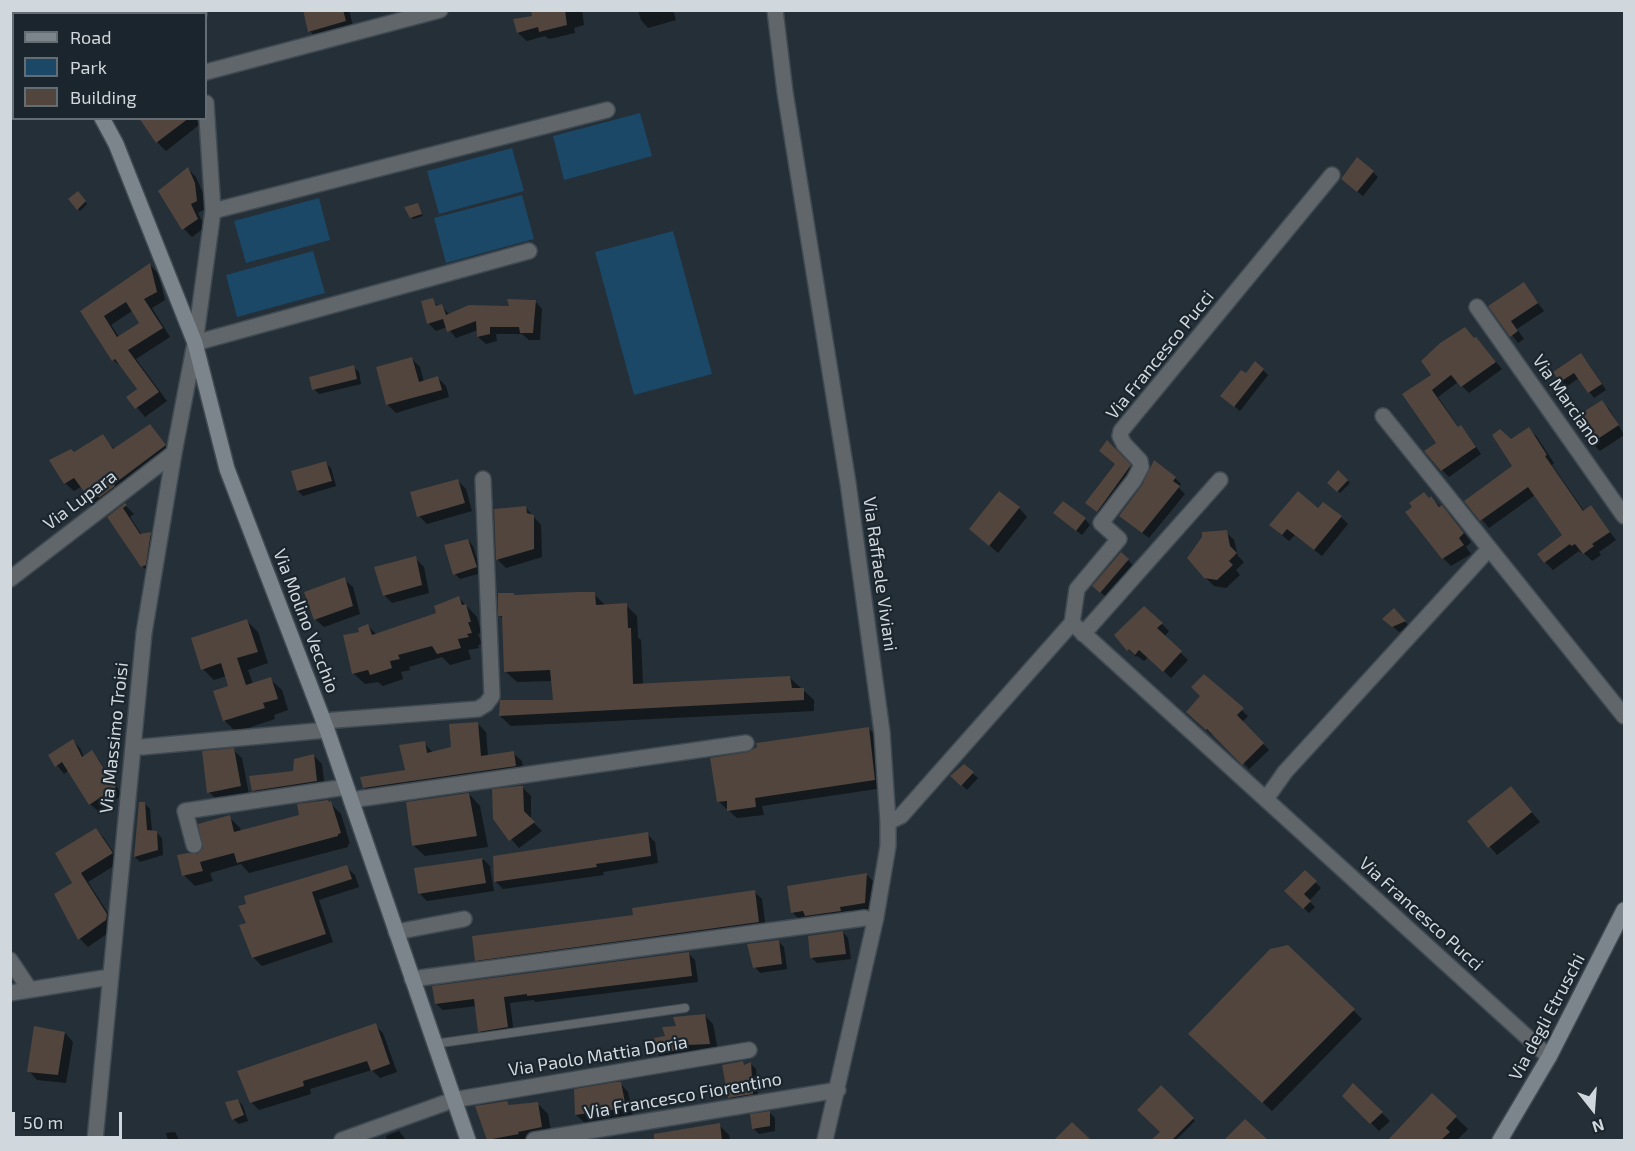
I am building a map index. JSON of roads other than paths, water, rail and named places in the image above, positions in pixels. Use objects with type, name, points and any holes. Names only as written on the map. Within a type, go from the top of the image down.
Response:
[{"type":"street","points":[[207,72],[440,10]]},
{"type":"street","name":"Via Raffaele Viviani","points":[[775,10],[785,92],[851,505],[882,732],[888,822],[888,846],[876,917],[825,1140]]},
{"type":"street","points":[[213,211],[607,110]]},
{"type":"street","name":"Via Massimo Troisi","points":[[95,1140],[144,633],[195,343],[213,211],[207,118]]},
{"type":"street","name":"Via Molino Vecchio","points":[[103,120],[116,144],[195,343],[227,469],[325,725],[468,1140]]},
{"type":"street","name":"Via Francesco Pucci","points":[[1332,176],[1121,431],[1120,436],[1124,444],[1140,461],[1140,467],[1134,480],[1101,523],[1119,538],[1077,589],[1078,628],[1549,1058]]},
{"type":"street","points":[[195,343],[529,251]]},
{"type":"street","name":"Via Marciano","points":[[1477,307],[1624,516]]},
{"type":"street","points":[[1383,416],[1624,716]]},
{"type":"street","name":"Via Lupara","points":[[10,579],[174,453]]},
{"type":"street","points":[[142,747],[478,709],[486,704],[492,696],[483,479]]},
{"type":"street","points":[[888,822],[901,816],[1220,480]]},
{"type":"street","points":[[1266,799],[1285,772],[1489,549]]},
{"type":"street","points":[[194,845],[185,811],[349,794],[746,743]]},
{"type":"street","name":"Via degli Etruschi","points":[[1500,1140],[1549,1058],[1624,910]]},
{"type":"street","points":[[412,979],[865,918]]},
{"type":"street","points":[[396,932],[464,920]]},
{"type":"street","points":[[10,960],[30,990]]},
{"type":"street","points":[[10,993],[111,977]]},
{"type":"street","name":"Via Paolo Mattia Doria","points":[[342,1140],[453,1100],[749,1050]]},
{"type":"street","name":"Via Francesco Fiorentino","points":[[534,1140],[838,1090]]},
{"type":"lane","points":[[434,1044],[685,1008]]}]
